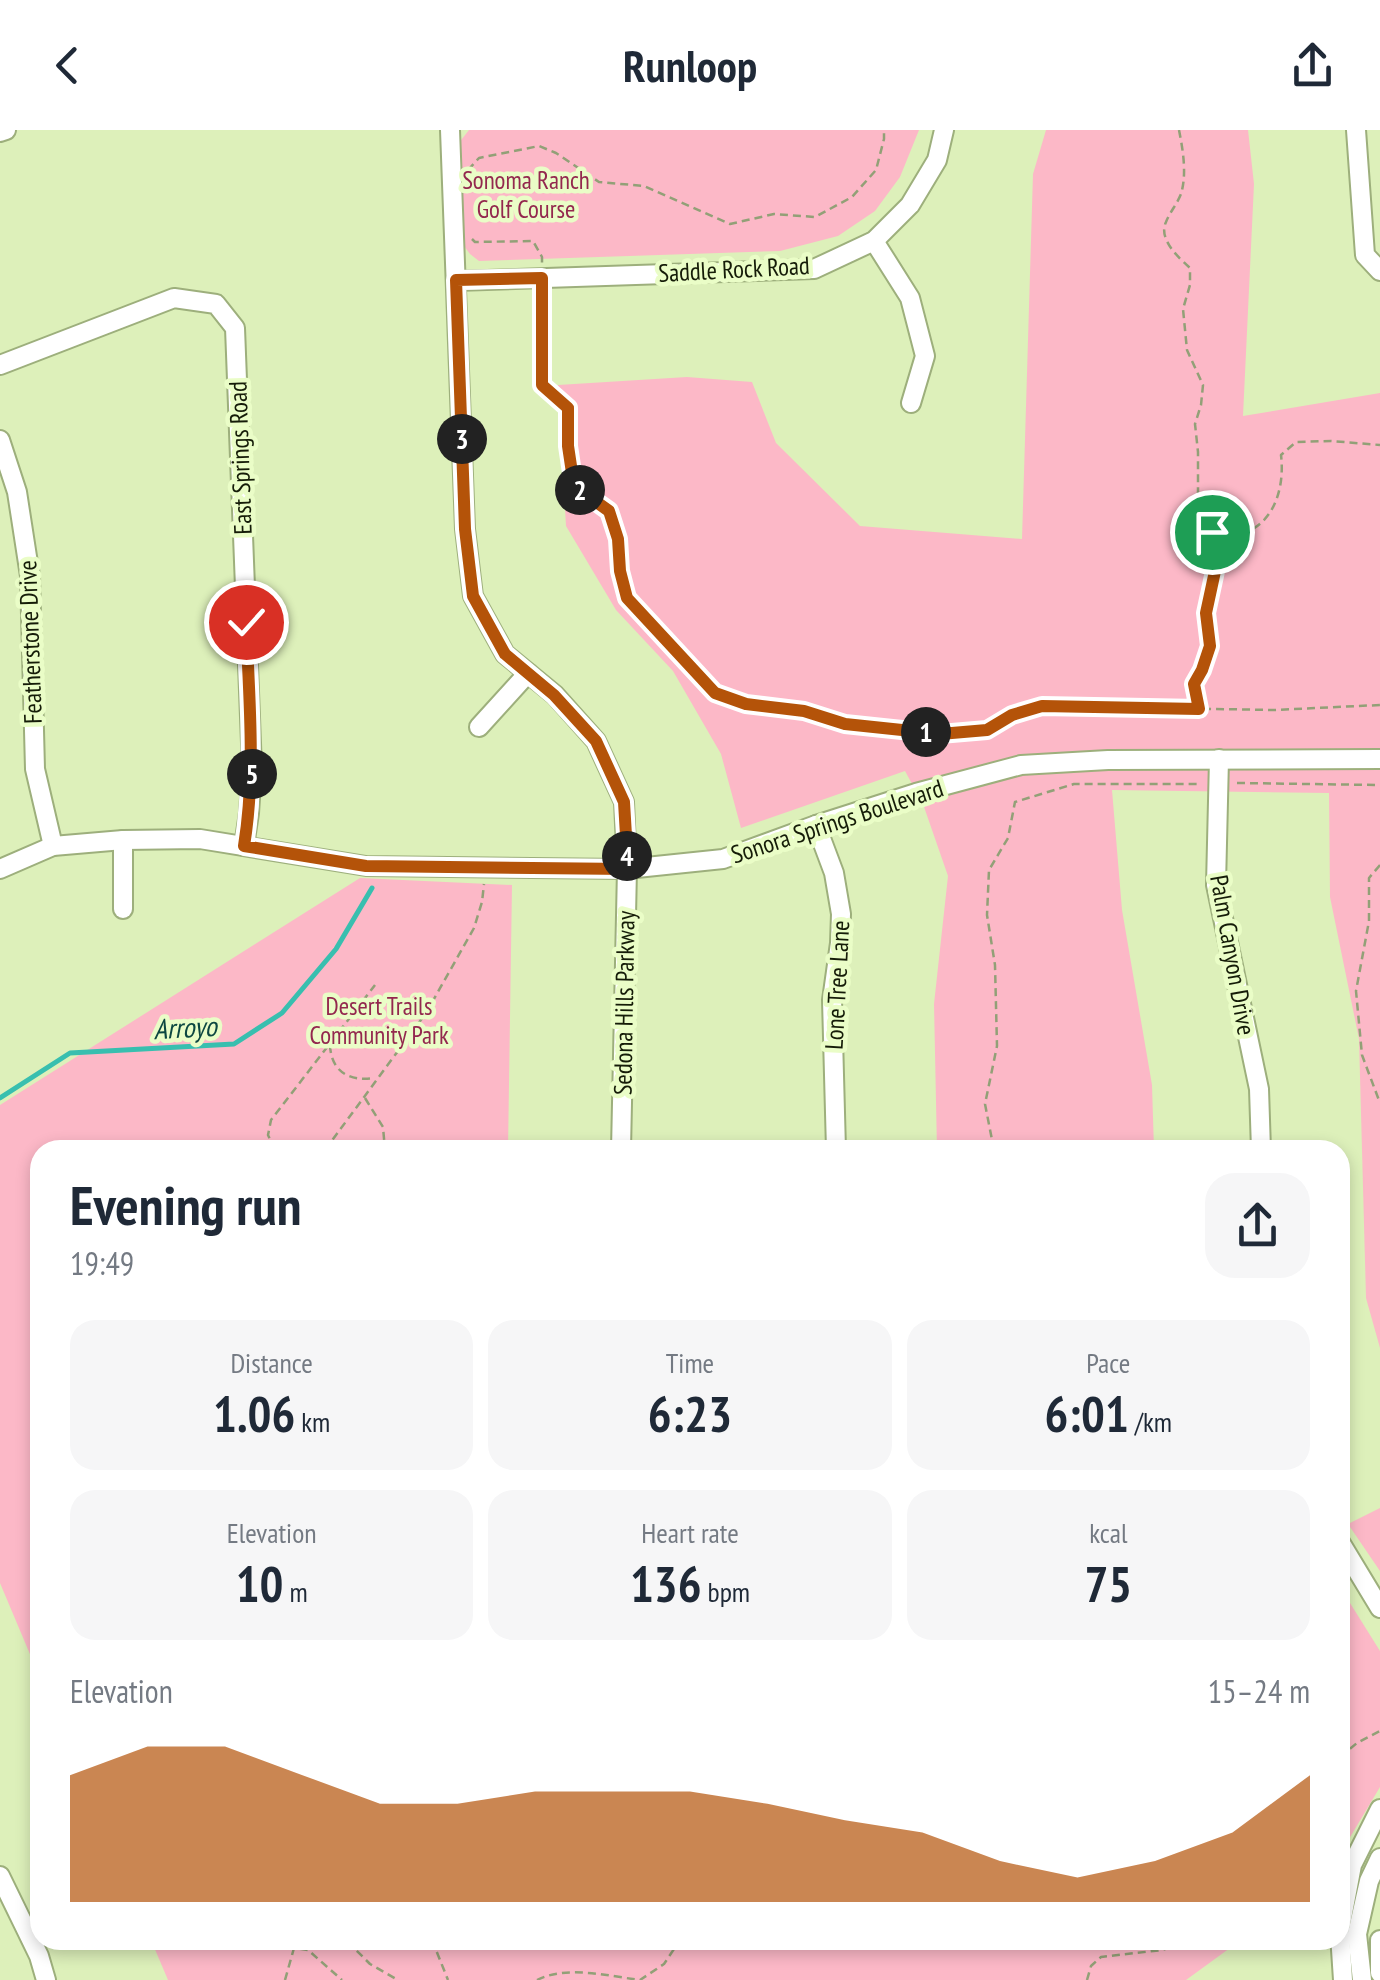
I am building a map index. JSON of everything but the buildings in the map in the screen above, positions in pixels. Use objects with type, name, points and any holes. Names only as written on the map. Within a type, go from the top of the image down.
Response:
[{"type":"street","name":"Sedona Hills Parkway","points":[[450,130],[465,529],[473,596],[505,654],[554,695],[596,741],[624,802],[628,869],[621,1140]]},
{"type":"street","name":"Saddle Rock Road","points":[[456,280],[814,268],[874,241],[910,205],[938,160],[944,130]]},
{"type":"street","points":[[1356,130],[1365,255],[1380,270]]},
{"type":"street","points":[[874,241],[910,298],[926,356],[912,403]]},
{"type":"street","name":"East Springs Road","points":[[0,366],[174,298],[216,304],[234,328],[252,769],[244,846]]},
{"type":"street","name":"Featherstone Drive","points":[[0,440],[17,492],[30,576],[35,769],[53,846]]},
{"type":"street","points":[[479,727],[528,673]]},
{"type":"street","name":"Palm Canyon Drive","points":[[1219,759],[1216,885],[1259,1090],[1260,1140]]},
{"type":"street","name":"Sonora Springs Boulevard","points":[[0,869],[53,846],[200,839],[366,866],[628,869],[723,858],[916,793],[1022,765],[1108,760],[1380,759]]},
{"type":"street","name":"Lone Tree Lane","points":[[816,825],[834,873],[842,914],[832,1000],[836,1140]]},
{"type":"street","points":[[123,840],[123,909]]},
{"type":"street","points":[[1350,1558],[1380,1608]]},
{"type":"street","points":[[1350,1876],[1380,1809]]},
{"type":"street","points":[[1362,1980],[1357,1934],[1380,1858]]},
{"type":"street","points":[[0,1876],[30,1938]]},
{"type":"street","points":[[1380,1940],[1380,1974]]},
{"type":"street","points":[[36,1950],[46,1980]]},
{"type":"street","points":[[1341,1950],[1343,1980]]},
{"type":"path","points":[[466,173],[479,158],[539,146],[598,182],[644,186],[730,224],[774,214],[815,217],[852,197],[876,170],[884,130]]},
{"type":"path","points":[[1179,130],[1182,190],[1164,225],[1165,237],[1190,268],[1184,322],[1188,350],[1203,385],[1194,424],[1198,504],[1212,532],[1236,535],[1265,522],[1279,495],[1282,455],[1296,442],[1380,446]]},
{"type":"path","points":[[466,232],[475,242],[533,241],[542,257],[542,385],[568,408],[574,486],[609,511],[618,539],[627,598],[715,693],[746,704],[804,711],[845,724],[940,734],[987,730],[1012,715],[1042,706],[1274,710],[1380,704]]},
{"type":"path","points":[[1199,709],[1194,684],[1210,646],[1206,613],[1223,534]]},
{"type":"path","points":[[992,1140],[984,1104],[997,1046],[996,965],[987,915],[989,870],[1008,838],[1015,802],[1074,784],[1380,785]]},
{"type":"path","points":[[1380,865],[1370,878],[1369,921],[1356,992],[1362,1055],[1380,1103]]},
{"type":"path","points":[[331,1140],[426,1013],[474,928],[482,902],[485,868]]},
{"type":"path","points":[[270,1140],[271,1120],[375,985]]},
{"type":"path","points":[[330,1044],[330,1056],[346,1077],[379,1077]]},
{"type":"path","points":[[364,1096],[383,1127],[384,1140]]},
{"type":"path","points":[[1350,1749],[1380,1731]]},
{"type":"path","points":[[284,1980],[294,1950]]},
{"type":"path","points":[[308,1950],[342,1980]]},
{"type":"path","points":[[356,1950],[370,1964],[398,1980]]},
{"type":"path","points":[[436,1950],[448,1980]]},
{"type":"path","points":[[537,1980],[550,1974],[640,1980],[664,1964],[673,1950]]},
{"type":"path","points":[[1087,1980],[1090,1966],[1101,1957],[1162,1950]]},
{"type":"green space","name":"Sonoma Ranch Golf Course","points":[[469,130],[919,130],[900,177],[875,211],[838,236],[780,251],[479,261],[461,242],[458,144]]},
{"type":"green space","points":[[1046,130],[1248,130],[1254,184],[1243,416],[1380,393],[1380,1348],[1366,1298],[1359,1039],[1330,897],[1329,793],[1112,790],[1122,910],[1152,1085],[1154,1140],[937,1140],[934,1004],[948,876],[923,804],[905,771],[741,828],[721,754],[673,671],[616,610],[566,526],[558,385],[687,377],[752,382],[776,443],[860,526],[1022,539],[1033,174]]},
{"type":"green space","name":"Desert Trails Community Park","points":[[360,878],[512,885],[508,1140],[30,1140],[30,1654],[0,1583],[0,1105]]},
{"type":"green space","points":[[1380,1508],[1380,1571],[1350,1527],[1350,1523]]},
{"type":"green space","points":[[1350,1603],[1380,1651],[1380,1787],[1350,1837]]},
{"type":"green space","points":[[155,1950],[1227,1950],[1186,1980],[168,1980]]},
{"type":"waterway","name":"Arroyo","points":[[0,1098],[70,1053],[234,1044],[282,1013],[336,949],[372,888]]},
{"type":"route","points":[[246,622],[252,769],[244,846],[366,866],[628,869],[624,802],[596,741],[554,695],[505,654],[473,596],[465,529],[456,280],[542,278],[542,385],[568,408],[574,486],[609,511],[618,539],[627,598],[715,693],[746,704],[804,711],[845,724],[940,734],[987,730],[1012,715],[1042,706],[1199,709],[1194,684],[1210,646],[1206,613],[1223,534],[1212,532]]}]
